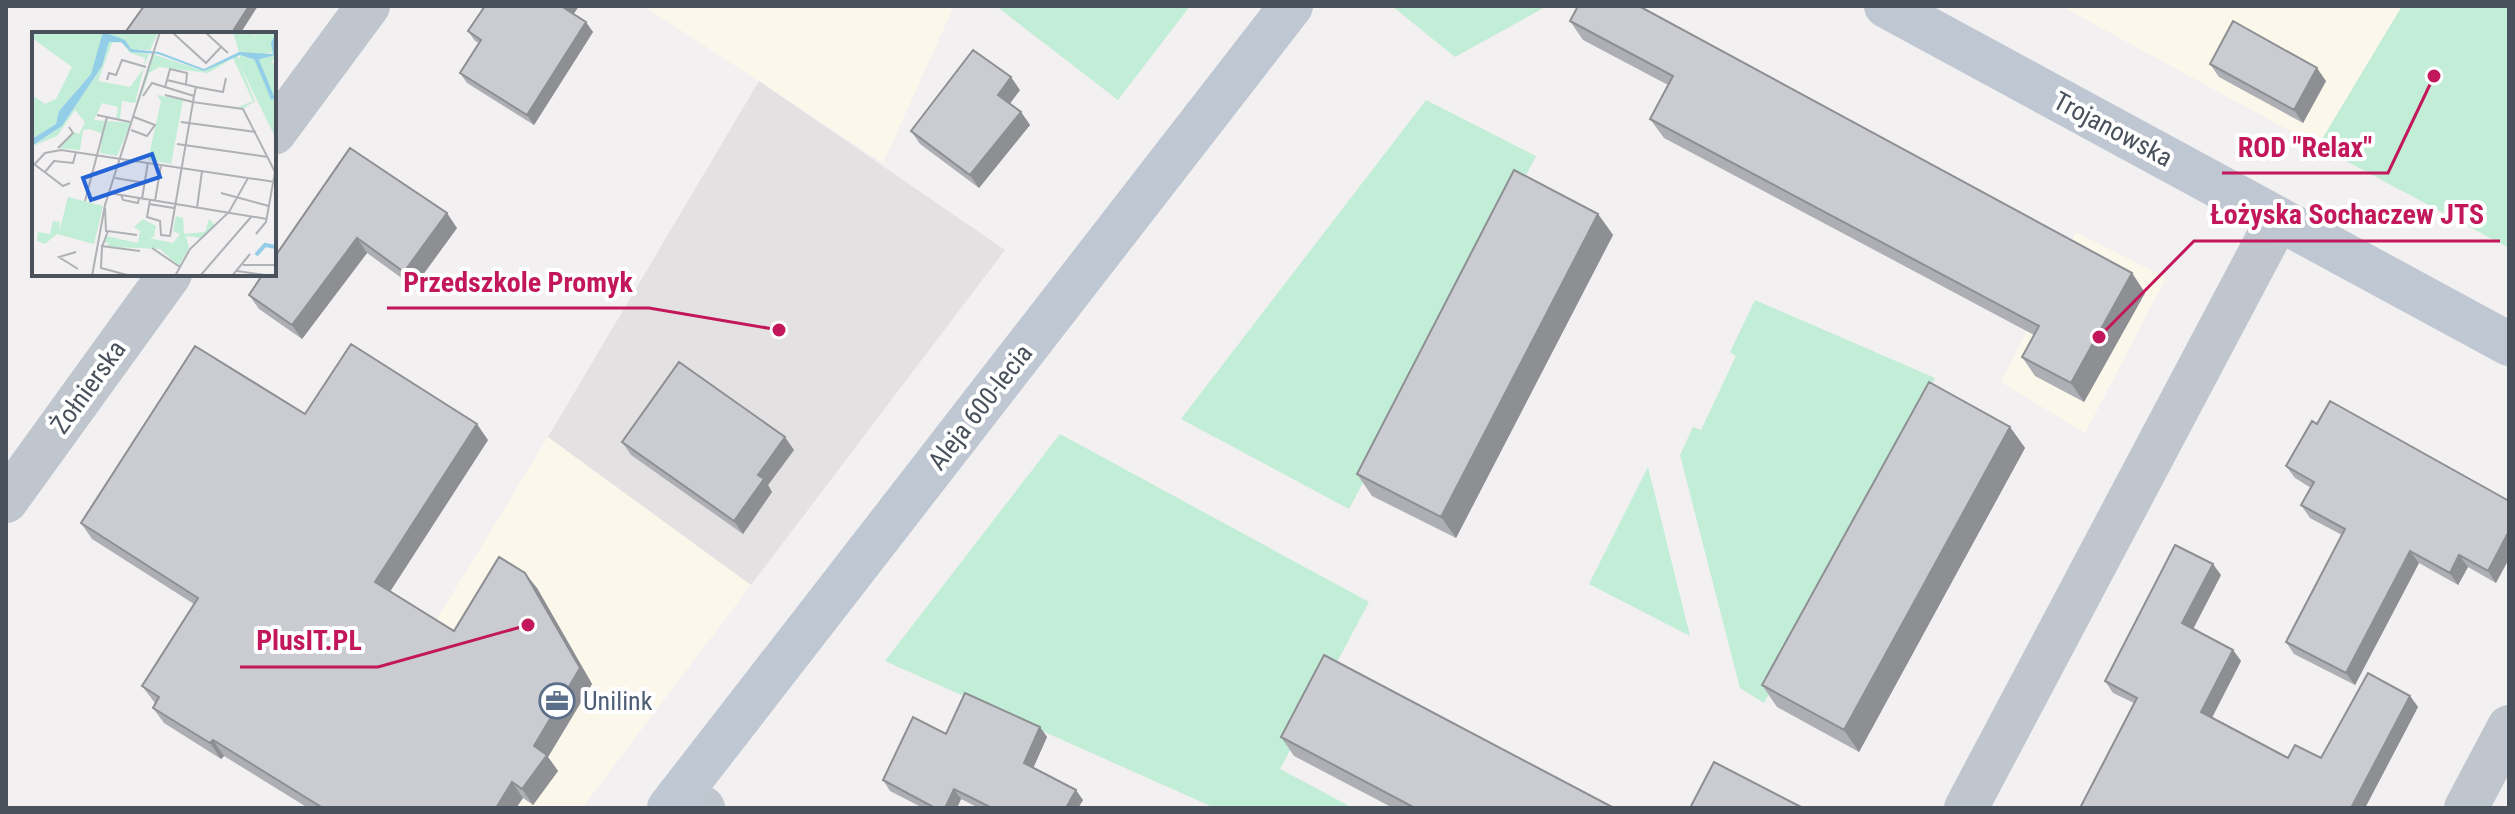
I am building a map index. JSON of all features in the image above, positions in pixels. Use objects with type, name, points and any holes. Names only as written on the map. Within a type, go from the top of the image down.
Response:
[{"type":"main road","name":"Aleja 600-lecia","points":[[684,804],[1291,6]]},
{"type":"main road","name":"Trojanowska","points":[[1886,6],[2509,344]]},
{"type":"street","points":[[276,130],[368,6]]},
{"type":"street","points":[[1966,808],[2278,219]]},
{"type":"street","name":"Żołnierska","points":[[6,501],[169,276]]},
{"type":"street","points":[[2466,808],[2509,727]]},
{"type":"shaded area","points":[[644,6],[954,6],[883,163]]},
{"type":"shaded area","points":[[2061,6],[2402,6],[2318,146]]},
{"type":"shaded area","points":[[759,81],[1005,250],[751,585],[548,437]]},
{"type":"shaded area","points":[[2076,232],[2166,278],[2085,433],[2001,382]]},
{"type":"shaded area","points":[[548,437],[751,585],[582,808],[322,808]]},
{"type":"green space","points":[[996,6],[1190,6],[1118,100]]},
{"type":"green space","points":[[1392,6],[1547,6],[1455,57]]},
{"type":"green space","points":[[2402,6],[2509,6],[2509,248],[2318,146]]},
{"type":"green space","points":[[1426,100],[1536,156],[1349,509],[1181,419]]},
{"type":"green space","points":[[1755,300],[1935,378],[1764,703],[1740,688],[1680,455],[1693,427],[1701,430],[1736,356],[1730,352]]},
{"type":"green space","points":[[1060,434],[1369,602],[1280,769],[1353,808],[1215,808],[885,661]]},
{"type":"green space","points":[[1648,467],[1690,636],[1589,584]]},
{"type":"building","points":[[144,6],[249,6],[232,32],[125,32]]},
{"type":"building","points":[[485,6],[565,6],[586,22],[527,115],[460,73],[481,40],[468,31]]},
{"type":"building","points":[[1578,6],[1639,6],[2132,273],[2071,383],[2022,357],[2039,326],[1650,119],[1673,76],[1570,21]]},
{"type":"building","points":[[2233,21],[2317,68],[2294,110],[2210,64]]},
{"type":"building","points":[[973,50],[1011,77],[998,95],[1021,112],[970,175],[911,131]]},
{"type":"building","points":[[350,148],[447,213],[404,272],[357,238],[292,325],[249,295],[262,276],[276,276],[276,255]]},
{"type":"building","points":[[1514,170],[1598,214],[1441,517],[1357,474]]},
{"type":"building","points":[[351,344],[477,424],[375,582],[454,631],[499,557],[525,573],[580,668],[534,746],[547,755],[522,789],[512,782],[496,808],[323,808],[213,740],[210,743],[153,708],[159,697],[142,686],[198,598],[81,523],[195,346],[305,414]]},
{"type":"building","points":[[679,362],[785,437],[758,475],[764,479],[734,521],[622,442]]},
{"type":"building","points":[[1929,382],[2010,427],[1844,730],[1762,685]]},
{"type":"building","points":[[2330,401],[2509,501],[2509,531],[2488,571],[2459,555],[2450,573],[2410,551],[2346,673],[2286,642],[2345,529],[2301,505],[2314,482],[2286,466],[2312,421],[2317,424]]},
{"type":"building","points":[[2175,545],[2213,564],[2182,623],[2233,650],[2201,712],[2288,758],[2295,745],[2321,758],[2368,673],[2410,696],[2351,808],[2080,808],[2137,698],[2105,681]]},
{"type":"building","points":[[1324,655],[1614,808],[1415,808],[1281,737]]},
{"type":"building","points":[[965,693],[1040,727],[1024,763],[1076,790],[1066,808],[992,808],[954,789],[945,808],[935,808],[883,780],[913,717],[946,734]]},
{"type":"building","points":[[1714,762],[1803,808],[1690,808]]},
{"type":"place","name":"ROD \"Relax\"","points":[[2434,76]]},
{"type":"place","name":"Przedszkole Promyk","points":[[779,330]]},
{"type":"place","name":"Łożyska Sochaczew JTS","points":[[2099,337]]},
{"type":"place","name":"PlusIT.PL","points":[[528,625]]},
{"type":"place","name":"Unilink","points":[[557,701]]}]
